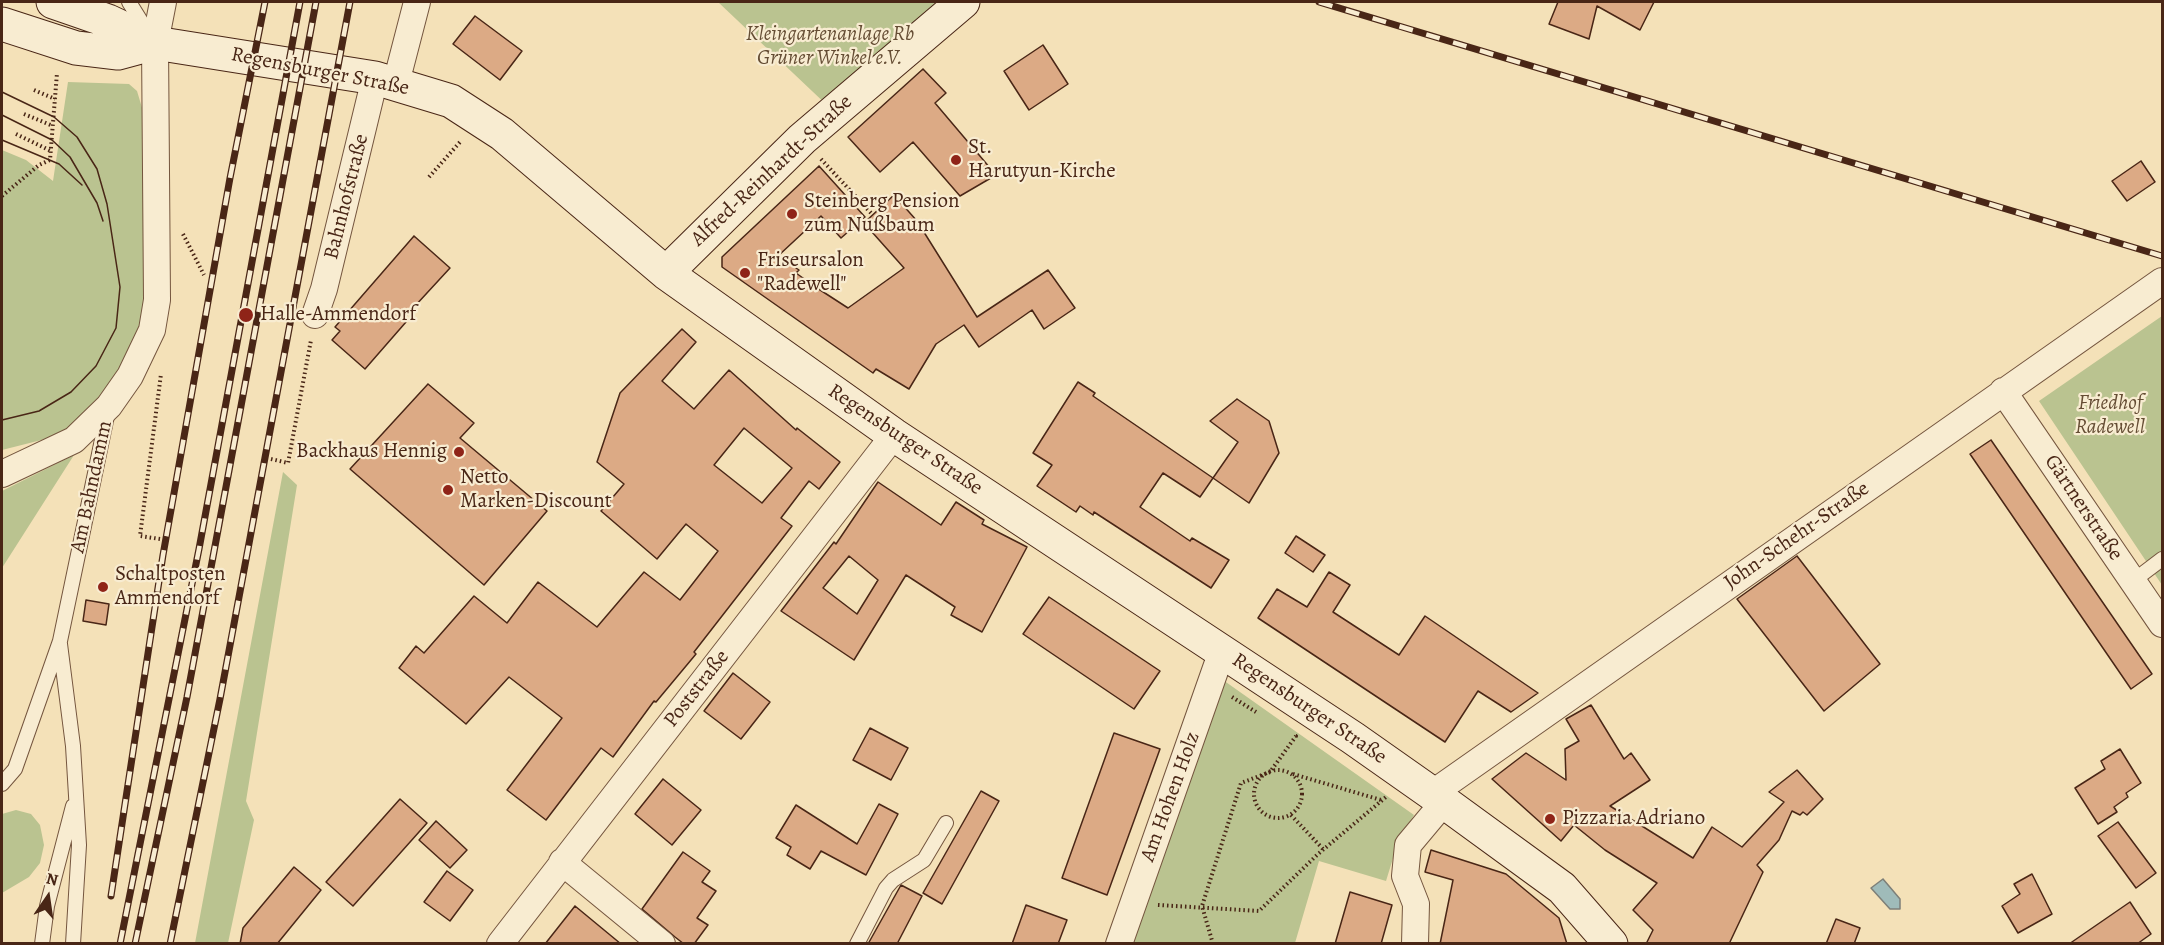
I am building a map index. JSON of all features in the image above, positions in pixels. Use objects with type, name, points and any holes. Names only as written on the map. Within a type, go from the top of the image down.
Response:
[{"type":"main road","name":"Regensburger Straße","points":[[53,2],[108,21],[155,43],[385,81],[451,101],[501,134],[666,273],[894,435],[1222,651],[1429,791],[1562,888],[1611,944]]},
{"type":"main road","name":"Alfred-Reinhardt-Straße","points":[[666,273],[802,139],[963,2]]},
{"type":"main road","name":"Regensburger Straße","points":[[2,24],[76,48],[118,53],[155,43]]},
{"type":"street","points":[[155,43],[163,2]]},
{"type":"street","name":"Bahnhofstraße","points":[[315,315],[385,81],[417,2]]},
{"type":"street","name":"Am Bahndamm","points":[[109,406],[130,376],[152,330],[157,300],[155,43]]},
{"type":"street","name":"John-Schehr-Straße","points":[[1415,944],[1416,904],[1405,876],[1408,845],[1429,791],[2163,281]]},
{"type":"street","name":"Gärtnerstraße","points":[[2003,391],[2163,624]]},
{"type":"street","points":[[2,474],[74,440],[109,406]]},
{"type":"street","name":"Poststraße","points":[[500,944],[894,435]]},
{"type":"street","name":"Am Hohen Holz","points":[[1119,944],[1222,651]]},
{"type":"street","points":[[562,862],[662,944]]},
{"type":"lane","points":[[129,2],[155,43]]},
{"type":"lane","name":"Am Bahndamm","points":[[2,784],[15,769],[60,641],[109,406]]},
{"type":"lane","points":[[2133,581],[2163,559]]},
{"type":"lane","points":[[60,641],[79,844],[73,944]]},
{"type":"lane","points":[[42,944],[47,906],[76,795]]},
{"type":"lane","points":[[857,944],[886,888],[893,880],[924,860],[946,823]]},
{"type":"path","points":[[2,196],[39,165],[50,160],[57,74]]},
{"type":"path","points":[[34,90],[55,99]]},
{"type":"path","points":[[24,114],[53,126]]},
{"type":"path","points":[[16,134],[51,151]]},
{"type":"path","points":[[802,139],[871,213]]},
{"type":"path","points":[[429,177],[460,141]]},
{"type":"path","points":[[182,233],[204,275]]},
{"type":"path","points":[[272,459],[288,463],[315,315]]},
{"type":"path","points":[[160,539],[140,536],[161,372]]},
{"type":"path","points":[[1210,684],[1258,713]]},
{"type":"path","points":[[1287,730],[1296,736],[1270,772],[1256,784],[1255,802],[1263,813],[1277,819],[1291,815],[1302,800],[1302,788],[1291,774]]},
{"type":"path","points":[[1213,944],[1202,906],[1241,783],[1270,772],[1283,771],[1382,800],[1429,791]]},
{"type":"path","points":[[1133,904],[1202,906],[1258,911],[1323,849],[1382,800]]},
{"type":"path","points":[[1291,815],[1323,849]]},
{"type":"green space","name":"Kleingartenanlage Rb Grüner Winkel e.V.","points":[[718,2],[939,2],[831,109]]},
{"type":"green space","points":[[68,82],[129,84],[137,91],[146,121],[145,315],[125,367],[101,402],[69,433],[2,450],[2,150],[26,160],[53,181]]},
{"type":"green space","name":"Friedhof Radewell","points":[[2162,316],[2162,585],[2039,401]]},
{"type":"green space","points":[[74,455],[2,568],[2,491]]},
{"type":"green space","points":[[283,472],[297,485],[246,801],[254,820],[228,943],[195,943]]},
{"type":"green space","points":[[1223,680],[1414,815],[1398,842],[1386,881],[1319,861],[1295,943],[1129,944]]},
{"type":"green space","points":[[16,810],[31,814],[40,825],[44,845],[40,863],[29,877],[2,893],[2,814]]},
{"type":"water","points":[[1883,879],[1900,899],[1900,909],[1890,909],[1871,888]]},
{"type":"building","points":[[1558,2],[1654,2],[1640,30],[1597,6],[1589,39],[1549,24]]},
{"type":"building","points":[[475,16],[522,51],[500,80],[453,44]]},
{"type":"building","points":[[1043,45],[1068,84],[1029,110],[1004,71]]},
{"type":"building","points":[[923,69],[946,93],[935,103],[996,175],[960,196],[913,142],[880,172],[848,137]]},
{"type":"building","points":[[2141,161],[2155,182],[2127,201],[2112,181]]},
{"type":"building","points":[[819,166],[865,217],[841,238],[821,216],[778,256],[799,270],[796,273],[848,308],[904,268],[864,223],[894,195],[917,221],[977,317],[1048,270],[1075,308],[1044,329],[1032,310],[979,347],[964,325],[936,344],[909,389],[876,369],[873,373],[722,267],[722,257]]},
{"type":"building","points":[[414,236],[450,268],[403,319],[406,322],[365,369],[332,340],[340,331],[335,327]]},
{"type":"building","points":[[682,329],[696,342],[662,381],[694,409],[729,370],[796,430],[797,428],[840,462],[819,489],[809,481],[781,518],[792,526],[694,652],[696,654],[656,702],[654,701],[613,757],[601,748],[546,820],[507,790],[562,718],[509,677],[466,724],[399,668],[416,646],[424,653],[474,596],[507,623],[538,582],[597,627],[644,572],[680,600],[718,551],[686,524],[657,559],[601,511],[624,484],[597,462],[620,393]],"holes":[[[744,428],[792,468],[762,503],[714,465]]]},
{"type":"building","points":[[1078,382],[1095,393],[1093,396],[1213,478],[1200,497],[1163,473],[1140,507],[1190,541],[1192,538],[1229,560],[1211,588],[1094,512],[1093,515],[1080,506],[1076,512],[1037,486],[1052,465],[1033,453]]},
{"type":"building","name":"Netto Marken-Discount","points":[[428,384],[474,423],[460,438],[547,511],[484,585],[350,469]]},
{"type":"building","points":[[1237,399],[1269,421],[1279,453],[1249,503],[1213,478],[1238,442],[1210,421]]},
{"type":"building","points":[[1991,440],[2152,674],[2131,689],[1970,454]]},
{"type":"building","points":[[878,482],[941,525],[956,502],[984,520],[982,524],[1027,547],[982,632],[951,615],[955,607],[906,575],[854,660],[781,611],[834,542],[836,544]],"holes":[[[849,556],[878,580],[857,614],[823,588]]]},
{"type":"building","points":[[1296,536],[1325,555],[1313,572],[1285,553]]},
{"type":"building","points":[[1797,556],[1880,664],[1824,711],[1737,599]]},
{"type":"building","points":[[1329,572],[1350,585],[1333,612],[1399,655],[1425,616],[1538,693],[1511,712],[1478,691],[1445,742],[1258,618],[1277,589],[1307,607]]},
{"type":"building","points":[[1049,597],[1160,671],[1134,709],[1023,634]]},
{"type":"building","points":[[86,600],[109,604],[106,625],[83,621]]},
{"type":"building","points":[[733,673],[770,702],[741,739],[704,711]]},
{"type":"building","points":[[1591,705],[1624,759],[1631,753],[1650,780],[1610,806],[1693,858],[1712,827],[1742,847],[1784,802],[1769,792],[1797,770],[1823,799],[1807,815],[1803,812],[1800,815],[1792,811],[1779,840],[1757,865],[1763,872],[1729,944],[1646,944],[1653,930],[1633,910],[1657,883],[1605,850],[1574,825],[1561,841],[1492,779],[1526,753],[1566,780],[1565,749],[1579,741],[1566,719]]},
{"type":"building","points":[[870,728],[908,748],[891,780],[853,760]]},
{"type":"building","points":[[1114,733],[1160,749],[1107,895],[1062,878]]},
{"type":"building","points":[[2120,749],[2141,783],[2126,793],[2128,797],[2114,807],[2117,812],[2098,824],[2075,788],[2105,769],[2101,761]]},
{"type":"building","points":[[663,779],[701,810],[672,845],[635,814]]},
{"type":"building","points":[[981,791],[999,801],[942,904],[923,893]]},
{"type":"building","points":[[400,799],[427,823],[353,906],[326,882]]},
{"type":"building","points":[[879,804],[898,814],[866,875],[821,851],[810,869],[787,855],[791,847],[776,838],[796,805],[857,844]]},
{"type":"building","points":[[436,821],[467,850],[450,868],[419,840]]},
{"type":"building","points":[[2118,822],[2156,873],[2136,888],[2098,836]]},
{"type":"building","points":[[1431,850],[1506,874],[1559,918],[1567,944],[1440,944],[1453,880],[1425,872]]},
{"type":"building","points":[[683,852],[710,871],[702,882],[716,891],[697,918],[708,925],[694,944],[684,944],[642,909]]},
{"type":"building","points":[[294,867],[321,890],[277,944],[240,944],[243,928]]},
{"type":"building","points":[[447,871],[473,890],[450,921],[424,902]]},
{"type":"building","points":[[2032,874],[2052,914],[2018,933],[2002,906],[2020,894],[2014,884]]},
{"type":"building","points":[[901,885],[922,896],[897,944],[868,944]]},
{"type":"building","points":[[1350,892],[1392,905],[1381,944],[1335,944]]},
{"type":"building","points":[[2130,902],[2151,934],[2137,944],[2069,944]]},
{"type":"building","points":[[1026,905],[1067,920],[1058,944],[1012,944]]},
{"type":"building","points":[[575,906],[621,944],[545,944]]},
{"type":"building","points":[[1836,919],[1860,928],[1854,944],[1826,944]]},
{"type":"tram line","points":[[2,92],[54,117],[77,137],[97,169],[107,204],[120,287],[116,328],[96,366],[71,392],[39,411],[2,420]]},
{"type":"tram line","points":[[2,115],[52,140],[70,157],[97,203],[103,221]]},
{"type":"tram line","points":[[2,140],[59,164],[82,185]]},
{"type":"railway","points":[[111,896],[163,555],[230,178],[265,2]]},
{"type":"railway","points":[[120,944],[199,549],[300,2]]},
{"type":"railway","points":[[135,944],[187,697],[316,2]]},
{"type":"railway","points":[[170,944],[220,699],[350,2]]},
{"type":"railway","points":[[1319,2],[2162,256]]},
{"type":"place","name":"St. Harutyun-Kirche","points":[[956,160]]},
{"type":"place","name":"Steinberg Pension zum Nußbaum","points":[[792,214]]},
{"type":"place","name":"Friseursalon \"Radewell\"","points":[[745,273]]},
{"type":"place","name":"Halle-Ammendorf","points":[[246,315]]},
{"type":"place","name":"Backhaus Hennig","points":[[459,452]]},
{"type":"place","name":"Netto Marken-Discount","points":[[448,490]]},
{"type":"place","name":"Schaltposten Ammendorf","points":[[103,587]]},
{"type":"place","name":"Pizzaria Adriano","points":[[1550,819]]}]
